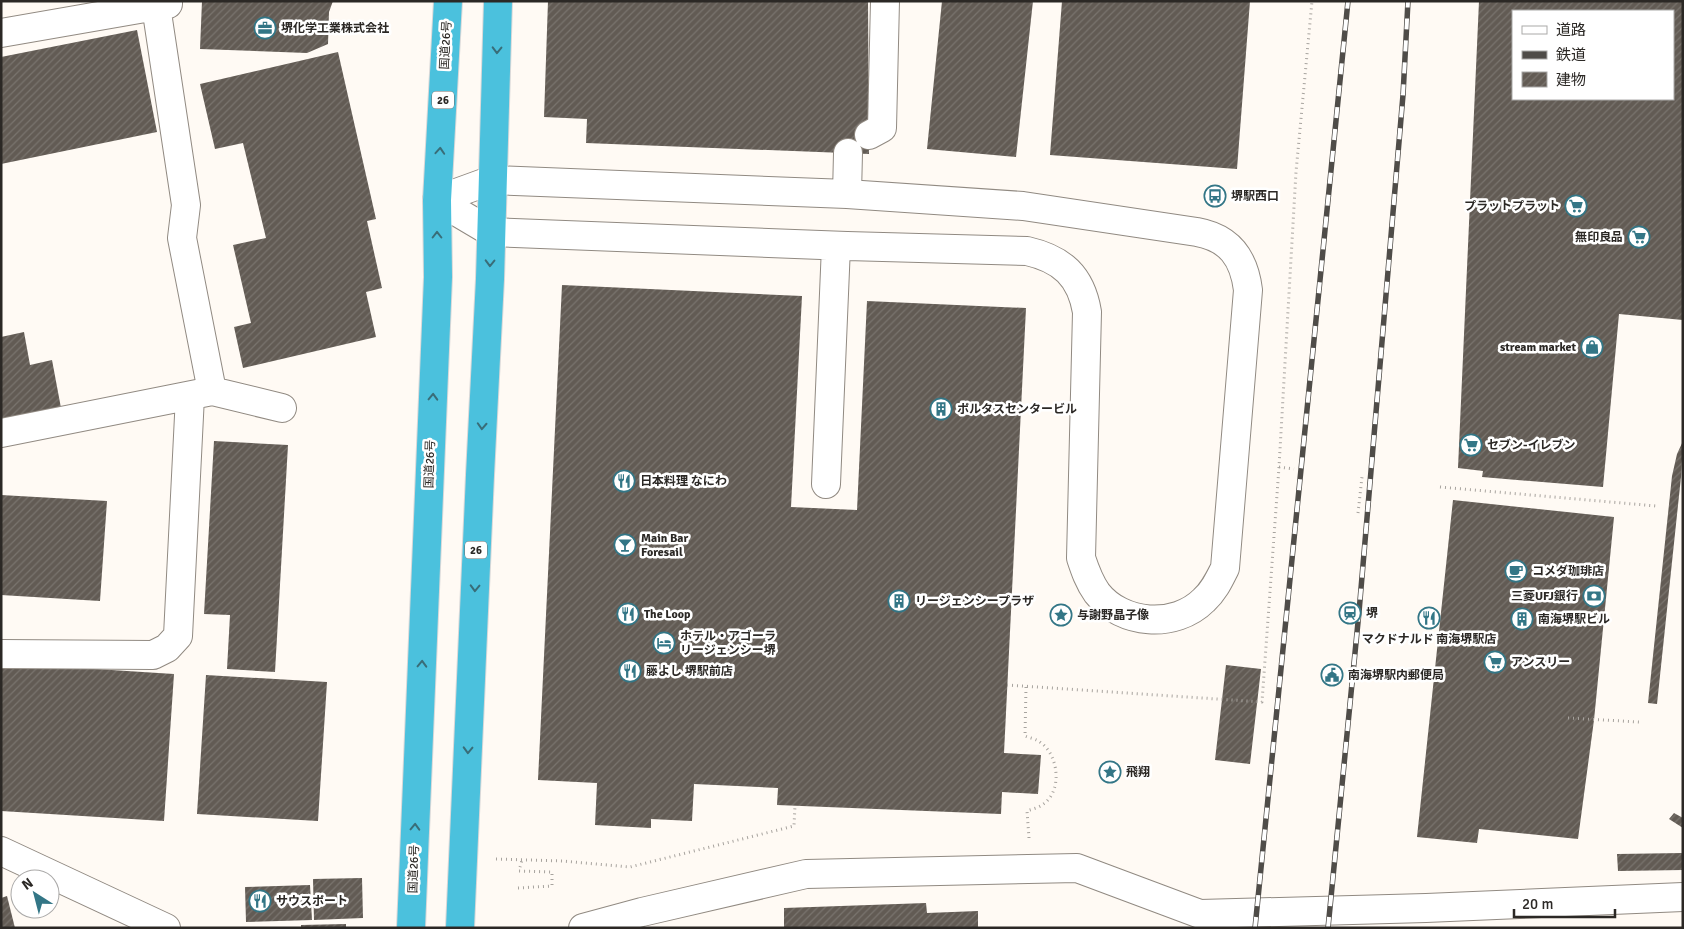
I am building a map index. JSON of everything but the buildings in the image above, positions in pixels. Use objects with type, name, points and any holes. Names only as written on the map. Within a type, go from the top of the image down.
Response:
[{"type":"highway","name":"国道26号","points":[[411,928],[438,277],[437,200],[448,1]]},
{"type":"highway","name":"26","points":[[460,925],[490,279],[498,1]]},
{"type":"street","points":[[869,135],[882,128],[885,1]]},
{"type":"street","points":[[1,33],[162,4],[186,205],[182,238],[201,393],[178,636],[167,648],[153,655],[1,654]]},
{"type":"street","points":[[847,194],[848,154]]},
{"type":"street","points":[[492,180],[847,194],[1023,206],[1209,234],[1229,246],[1237,255],[1243,266],[1248,290],[1225,568],[1216,586],[1204,601],[1187,612],[1168,619],[1148,620],[1130,616],[1112,607],[1097,594],[1087,576],[1081,558],[1087,312],[1080,287],[1064,266],[1053,258],[1027,251],[836,246],[491,232],[437,200],[492,180]]},
{"type":"street","points":[[826,484],[836,246]]},
{"type":"street","points":[[1,433],[201,393],[282,408]]},
{"type":"street","points":[[1,851],[166,928]]},
{"type":"street","points":[[583,928],[642,912],[806,874],[1077,868],[1200,914],[1426,908],[1683,897]]},
{"type":"path","points":[[1007,685],[1262,702],[1279,467],[1296,172],[1312,1]]},
{"type":"path","points":[[1279,467],[1294,469]]},
{"type":"path","points":[[1358,513],[1362,476]]},
{"type":"path","points":[[1440,487],[1656,506]]},
{"type":"path","points":[[1026,687],[1025,736],[1041,742],[1052,756],[1057,777],[1052,795],[1043,805],[1027,811],[1029,842]]},
{"type":"path","points":[[1568,718],[1639,722]]},
{"type":"path","points":[[496,859],[630,867],[794,826],[795,805]]},
{"type":"path","points":[[518,888],[552,886],[552,872],[519,871],[522,860]]},
{"type":"railway","points":[[1255,928],[1348,1]]},
{"type":"railway","points":[[1328,928],[1359,612],[1403,95],[1408,1]]},
{"type":"place","name":"堺化学工業株式会社","points":[[265,28]]},
{"type":"place","name":"堺駅西口","points":[[1215,196]]},
{"type":"place","name":"プラットプラット","points":[[1576,206]]},
{"type":"place","name":"無印良品","points":[[1639,237]]},
{"type":"place","name":"stream market","points":[[1592,347]]},
{"type":"place","name":"ポルタスセンタービル","points":[[941,409]]},
{"type":"place","name":"セブン-イレブン","points":[[1471,445]]},
{"type":"place","name":"日本料理 なにわ","points":[[624,481]]},
{"type":"place","name":"Main Bar Foresail","points":[[625,545]]},
{"type":"place","name":"コメダ珈琲店","points":[[1516,571]]},
{"type":"place","name":"三菱UFJ銀行","points":[[1594,596]]},
{"type":"place","name":"リージェンシープラザ","points":[[899,601]]},
{"type":"place","name":"堺","points":[[1350,613]]},
{"type":"place","name":"The Loop","points":[[628,614]]},
{"type":"place","name":"与謝野晶子像","points":[[1061,615]]},
{"type":"place","name":"マクドナルド 南海堺駅店","points":[[1429,618]]},
{"type":"place","name":"南海堺駅ビル","points":[[1522,619]]},
{"type":"place","name":"ホテル・アゴーラ リージェンシー堺","points":[[664,643]]},
{"type":"place","name":"アンスリー","points":[[1495,662]]},
{"type":"place","name":"藤よし 堺駅前店","points":[[630,671]]},
{"type":"place","name":"南海堺駅内郵便局","points":[[1332,675]]},
{"type":"place","name":"飛翔","points":[[1110,772]]},
{"type":"place","name":"サウスポート","points":[[260,901]]}]
